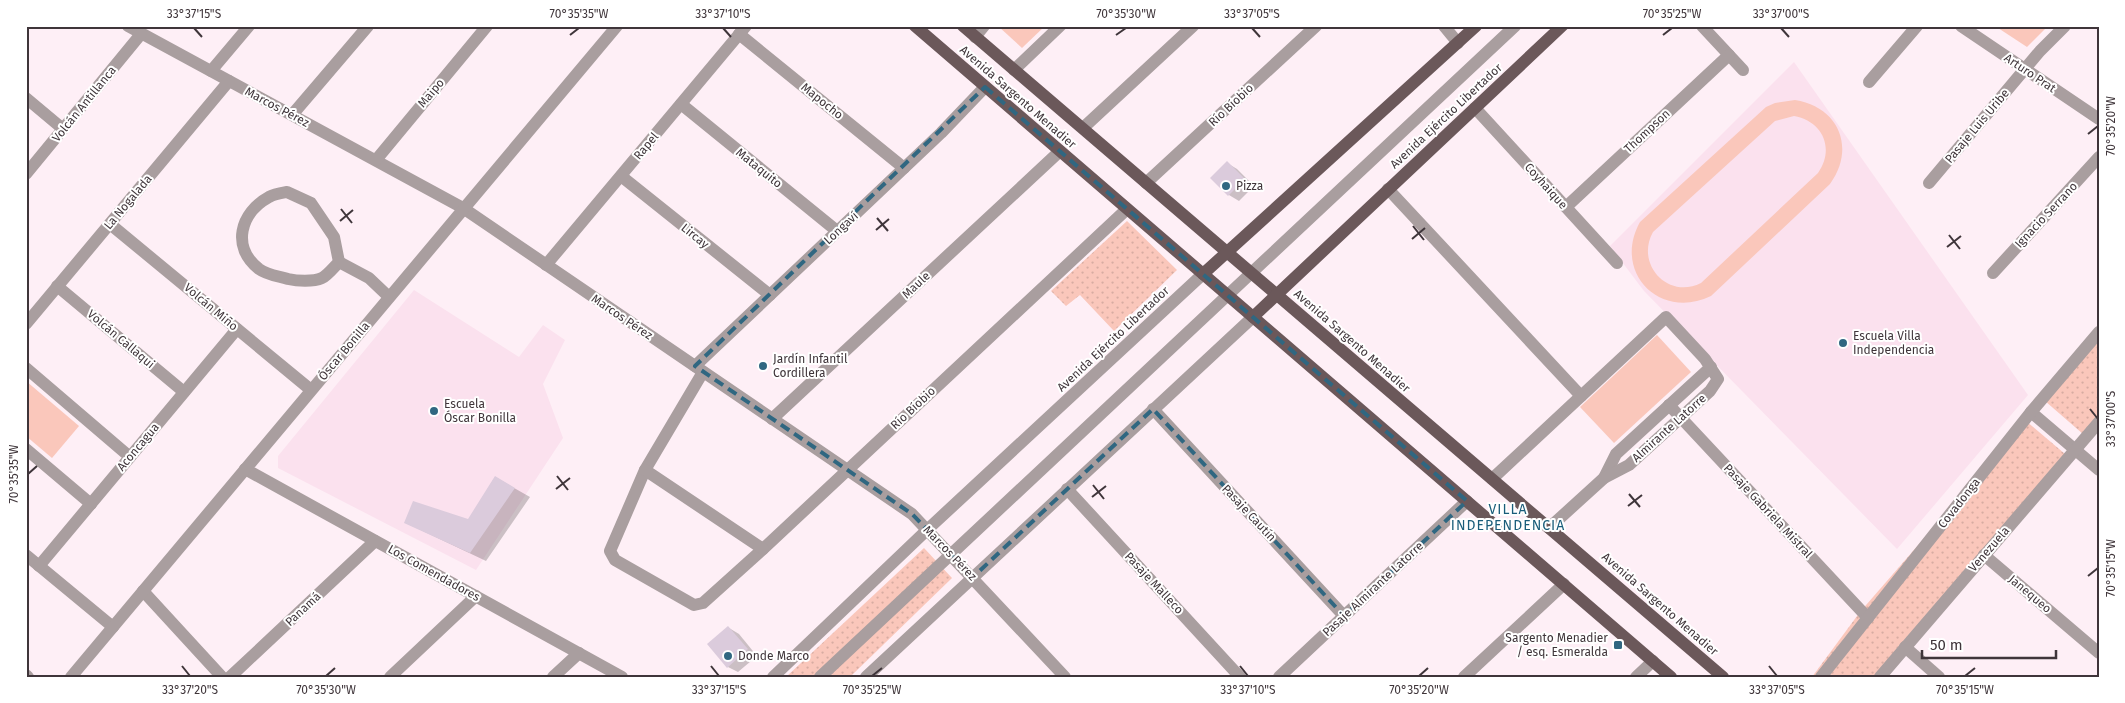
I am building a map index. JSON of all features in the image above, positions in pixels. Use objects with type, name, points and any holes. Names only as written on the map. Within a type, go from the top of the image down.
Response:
[{"type":"main road","name":"Avenida Sargento Menadier","points":[[915,26],[1672,677]]},
{"type":"main road","name":"Avenida Sargento Menadier","points":[[963,26],[1723,677]]},
{"type":"main road","name":"Avenida Ejército Libertador","points":[[1203,274],[1476,26]]},
{"type":"main road","name":"Avenida Ejército Libertador","points":[[1253,317],[1562,26]]},
{"type":"street","name":"Marcos Pérez","points":[[128,26],[463,208],[912,514],[973,576],[1060,675]]},
{"type":"street","points":[[211,71],[249,26]]},
{"type":"street","points":[[292,115],[368,26]]},
{"type":"street","name":"Maipo","points":[[376,160],[487,26]]},
{"type":"street","name":"Óscar Bonilla","points":[[71,677],[617,26]]},
{"type":"street","points":[[975,36],[984,26]]},
{"type":"street","points":[[1014,70],[1060,26]]},
{"type":"street","points":[[1083,128],[1192,26]]},
{"type":"street","name":"Río Bíobio","points":[[1146,183],[1316,26]]},
{"type":"street","points":[[1444,26],[1458,42]]},
{"type":"street","points":[[820,677],[1515,26]]},
{"type":"street","points":[[1702,26],[1743,70]]},
{"type":"street","points":[[1869,82],[1917,26]]},
{"type":"street","name":"Arturo Prat","points":[[1961,26],[2099,119]]},
{"type":"street","name":"Pasaje Luis Uribe","points":[[1929,183],[2025,69],[2066,26]]},
{"type":"street","name":"Rapel","points":[[546,265],[743,30]]},
{"type":"street","name":"Mapocho","points":[[743,30],[904,168]]},
{"type":"street","name":"Volcán Antillanca","points":[[26,174],[142,34]]},
{"type":"street","name":"Thompson","points":[[1566,207],[1729,55]]},
{"type":"street","name":"La Nogalada","points":[[26,324],[229,81]]},
{"type":"street","name":"Longaví","points":[[698,606],[658,585],[610,555],[611,546],[644,470],[699,369],[770,295],[904,168],[985,87]]},
{"type":"street","points":[[26,98],[63,129]]},
{"type":"street","name":"Mataquito","points":[[680,104],[837,231]]},
{"type":"street","name":"Coyhaique","points":[[1475,108],[1617,263]]},
{"type":"street","name":"Maule","points":[[772,419],[1060,151]]},
{"type":"street","name":"Ignacio Serrano","points":[[1993,273],[2099,157]]},
{"type":"street","name":"Lircay","points":[[621,176],[770,295]]},
{"type":"street","points":[[1388,189],[1581,396]]},
{"type":"street","points":[[287,192],[311,202],[334,236],[339,262],[322,278],[297,281],[270,274],[260,269],[248,258],[241,242],[244,223],[255,208],[270,197],[287,192]]},
{"type":"street","name":"Río Bíobio","points":[[698,606],[763,549],[1127,209]]},
{"type":"street","name":"Volcán Miño","points":[[110,224],[311,390]]},
{"type":"street","points":[[339,262],[368,278],[389,297]]},
{"type":"street","name":"Avenida Ejército Libertador","points":[[773,677],[928,529],[1203,274]]},
{"type":"street","name":"Volcán Callaqui","points":[[58,286],[184,392]]},
{"type":"street","points":[[1492,479],[1666,316],[1710,367]]},
{"type":"street","name":"Avenida Ejército Libertador","points":[[866,677],[1253,317]]},
{"type":"street","name":"Aconcagua","points":[[40,566],[237,329]]},
{"type":"street","name":"Covadonga","points":[[1821,677],[2031,412],[2099,332]]},
{"type":"street","name":"Almirante Latorre","points":[[1549,528],[1604,478],[1629,465],[1710,391],[1718,379],[1710,367],[1616,454],[1604,478]]},
{"type":"street","points":[[26,368],[130,457]]},
{"type":"street","name":"Pasaje Gabriela Mistral","points":[[1669,405],[1868,618]]},
{"type":"street","name":"Pasaje Cautín","points":[[1153,409],[1344,616]]},
{"type":"street","points":[[2031,412],[2099,470]]},
{"type":"street","name":"Venezuela","points":[[1880,677],[2099,422]]},
{"type":"street","points":[[26,449],[91,504]]},
{"type":"street","name":"Los Comendadores","points":[[245,469],[622,677]]},
{"type":"street","points":[[644,470],[763,549]]},
{"type":"street","name":"Pasaje Malleco","points":[[1067,489],[1240,677]]},
{"type":"street","name":"Pasaje Almirante Latorre","points":[[1279,677],[1468,501]]},
{"type":"street","name":"Panamá","points":[[230,677],[375,541]]},
{"type":"street","points":[[26,555],[113,627]]},
{"type":"street","name":"Janequeo","points":[[1984,555],[2099,653]]},
{"type":"street","points":[[1464,677],[1564,584]]},
{"type":"street","points":[[143,591],[222,677]]},
{"type":"street","points":[[390,677],[476,596]]},
{"type":"street","points":[[1905,647],[1939,677]]},
{"type":"street","points":[[553,677],[579,653]]},
{"type":"street","points":[[1636,677],[1653,661]]},
{"type":"highlighted area","points":[[985,87],[1467,501],[1344,616],[1153,409],[973,577],[912,514],[695,366]]},
{"type":"shaded area","points":[[998,26],[1045,26],[1022,48]]},
{"type":"shaded area","points":[[1995,26],[2044,26],[2046,28],[2027,47]]},
{"type":"shaded area","name":"Escuela Villa Independencia","points":[[1794,62],[2028,395],[1897,549],[1644,291],[1610,246]]},
{"type":"shaded area","points":[[1795,100],[1810,104],[1823,111],[1832,120],[1839,131],[1842,143],[1842,157],[1838,170],[1830,184],[1711,296],[1692,302],[1674,302],[1659,297],[1646,287],[1637,274],[1632,258],[1633,241],[1640,222],[1766,107],[1775,103]],"holes":[[[1794,116],[1804,119],[1819,130],[1826,146],[1826,155],[1818,173],[1701,283],[1689,287],[1677,287],[1667,283],[1658,276],[1648,256],[1653,232],[1775,121]]]},
{"type":"shaded area","points":[[1127,221],[1177,270],[1114,331],[1080,295],[1066,306],[1051,291]]},
{"type":"shaded area","name":"Escuela Óscar Bonilla","points":[[414,290],[519,357],[543,325],[565,340],[543,384],[563,438],[476,570],[278,468],[278,456]]},
{"type":"shaded area","points":[[1657,335],[1691,372],[1614,443],[1580,407]]},
{"type":"shaded area","points":[[2096,343],[2099,345],[2099,416],[2083,434],[2045,401]]},
{"type":"shaded area","points":[[26,381],[79,426],[52,458],[26,436]]},
{"type":"shaded area","points":[[2026,421],[2065,454],[1874,677],[1812,677],[1860,612]]},
{"type":"shaded area","points":[[924,548],[952,578],[850,677],[786,677]]},
{"type":"building","points":[[1227,161],[1245,179],[1228,196],[1210,178]]},
{"type":"building","points":[[495,476],[515,488],[470,553],[404,523],[413,501],[468,519]]},
{"type":"building","points":[[728,626],[748,649],[727,668],[707,644]]},
{"type":"place","name":"Pizza","points":[[1226,186]]},
{"type":"place","name":"Escuela Villa Independencia","points":[[1843,343]]},
{"type":"place","name":"Jardín Infantil Cordillera","points":[[763,366]]},
{"type":"place","name":"Escuela Óscar Bonilla","points":[[434,411]]},
{"type":"place","name":"Sargento Menadier / esq. Esmeralda","points":[[1618,645]]},
{"type":"place","name":"Donde Marco","points":[[728,656]]},
{"type":"district","name":"VILLA INDEPENDENCIA","points":[[1508,518]]}]
